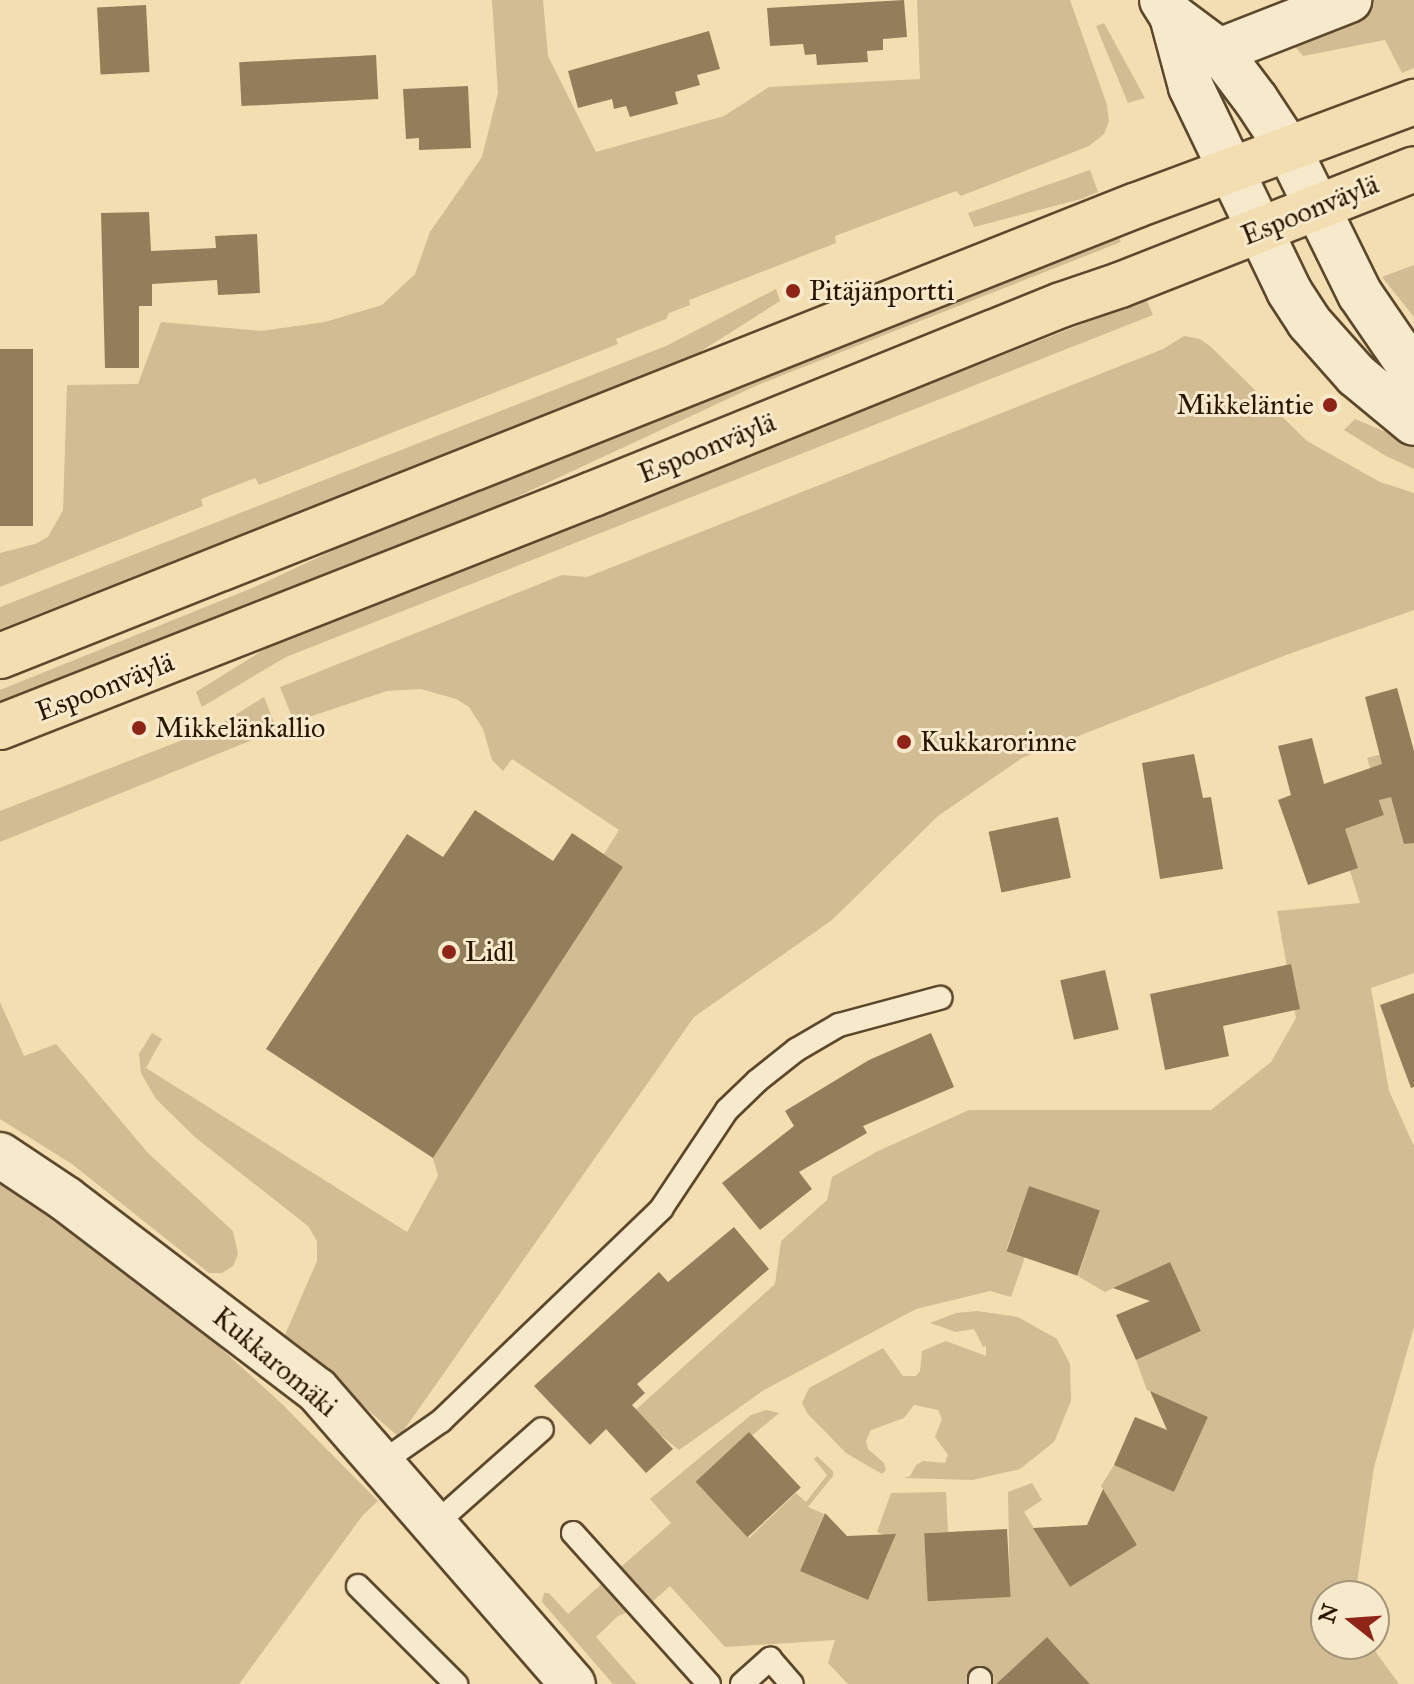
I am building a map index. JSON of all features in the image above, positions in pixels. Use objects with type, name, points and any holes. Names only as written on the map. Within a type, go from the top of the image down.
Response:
[{"type":"main road","points":[[0,656],[1137,205],[1414,102]]},
{"type":"main road","name":"Espoonväylä","points":[[0,727],[563,506],[1061,305],[1414,169]]},
{"type":"street","points":[[1219,51],[1349,0]]},
{"type":"street","points":[[1167,8],[1219,51],[1289,150],[1360,294],[1414,373]]},
{"type":"street","points":[[1167,8],[1191,87],[1289,291],[1309,322],[1356,375],[1414,423]]},
{"type":"street","name":"Kukkaromäki","points":[[0,1155],[66,1199],[317,1390],[573,1684]]},
{"type":"lane","points":[[381,1463],[441,1421],[661,1209],[727,1110],[757,1081],[796,1050],[839,1025],[940,998]]},
{"type":"lane","points":[[434,1525],[542,1429]]},
{"type":"lane","points":[[573,1533],[709,1684]]},
{"type":"lane","points":[[358,1586],[456,1684]]},
{"type":"lane","points":[[742,1684],[770,1659],[792,1684]]},
{"type":"shaded area","points":[[492,0],[543,0],[548,56],[596,152],[724,116],[769,87],[920,79],[917,0],[1070,0],[1107,105],[1109,121],[1104,134],[1089,146],[961,196],[956,191],[835,236],[836,243],[689,300],[690,305],[669,313],[666,319],[616,339],[618,344],[259,485],[255,478],[201,499],[203,506],[0,587],[0,553],[35,544],[48,537],[63,510],[67,385],[138,384],[161,322],[261,331],[325,322],[382,305],[415,274],[430,232],[482,157],[498,93]]},
{"type":"shaded area","points":[[1361,0],[1414,0],[1414,68],[1402,73],[1385,40],[1303,56],[1292,43]]},
{"type":"shaded area","points":[[1104,23],[1145,98],[1128,103],[1096,26]]},
{"type":"shaded area","points":[[1090,170],[1098,192],[1081,199],[974,227],[968,213]]},
{"type":"shaded area","points":[[1116,229],[1121,242],[760,384],[482,513],[0,705],[0,690],[257,586],[456,493]]},
{"type":"shaded area","points":[[1414,265],[1414,317],[1382,277]]},
{"type":"shaded area","points":[[776,289],[780,301],[692,357],[0,629],[0,607],[666,346]]},
{"type":"shaded area","points":[[1146,299],[1153,315],[286,657],[202,707],[196,692],[284,637]]},
{"type":"shaded area","points":[[1184,336],[1200,339],[1211,347],[1307,441],[1380,482],[1414,493],[1414,610],[1286,655],[1022,758],[938,816],[832,920],[694,1017],[399,1437],[284,1337],[317,1261],[317,1241],[308,1226],[196,1138],[156,1099],[141,1073],[139,1054],[152,1033],[162,1039],[146,1068],[407,1232],[438,1176],[433,1158],[623,867],[604,854],[619,830],[512,759],[503,771],[492,760],[483,729],[469,707],[456,699],[421,689],[387,691],[294,722],[280,687],[562,575],[587,577],[1163,349]]},
{"type":"shaded area","points":[[1355,419],[1414,444],[1414,469],[1344,430]]},
{"type":"shaded area","points":[[264,697],[277,730],[0,842],[0,811],[216,727]]},
{"type":"shaded area","points":[[1391,752],[1414,835],[1414,973],[1371,988],[1389,1091],[1414,1146],[1414,1327],[1374,1467],[1357,1580],[1310,1580],[1310,1660],[1382,1660],[1399,1684],[1090,1684],[1047,1637],[996,1684],[848,1684],[828,1663],[835,1640],[725,1647],[670,1586],[652,1602],[621,1567],[671,1523],[650,1499],[751,1415],[766,1410],[779,1413],[696,1482],[749,1538],[796,1493],[806,1502],[827,1475],[814,1459],[817,1456],[833,1471],[833,1476],[808,1507],[824,1514],[800,1571],[868,1600],[894,1539],[877,1532],[891,1493],[946,1492],[948,1532],[924,1533],[928,1601],[1010,1597],[1008,1492],[1032,1483],[1042,1500],[1024,1512],[1070,1587],[1137,1545],[1101,1486],[1114,1465],[1174,1492],[1208,1417],[1147,1390],[1136,1360],[1201,1331],[1170,1262],[1105,1292],[1078,1276],[1100,1211],[1029,1186],[1006,1250],[1025,1257],[1011,1297],[990,1291],[916,1309],[764,1390],[679,1450],[660,1435],[634,1459],[610,1433],[775,1284],[781,1241],[827,1200],[832,1177],[878,1151],[969,1110],[1211,1110],[1271,1062],[1296,1018],[1277,911],[1360,903],[1350,871],[1345,829],[1384,815],[1367,758]]},
{"type":"shaded area","points":[[0,1002],[24,1056],[56,1044],[148,1153],[233,1231],[238,1254],[233,1266],[222,1273],[209,1273],[72,1164],[0,1119]]},
{"type":"shaded area","points":[[0,1178],[33,1199],[175,1307],[280,1402],[378,1501],[363,1515],[239,1684],[0,1684]]},
{"type":"shaded area","points":[[977,1311],[1018,1317],[1057,1339],[1070,1364],[1071,1401],[1054,1442],[1020,1469],[972,1480],[904,1478],[910,1476],[916,1465],[923,1461],[945,1463],[948,1455],[935,1437],[942,1419],[938,1410],[914,1405],[904,1418],[871,1430],[866,1441],[868,1449],[884,1463],[886,1470],[882,1474],[846,1453],[807,1413],[802,1403],[809,1388],[883,1348],[903,1376],[916,1376],[920,1371],[922,1351],[946,1341],[986,1356],[986,1346],[983,1347],[974,1329],[956,1332],[930,1323],[956,1313]]},
{"type":"shaded area","points":[[606,1580],[633,1610],[618,1616],[596,1637],[637,1684],[613,1684],[542,1602],[544,1593],[549,1593],[568,1614]]},
{"type":"building","points":[[904,0],[907,37],[883,39],[883,50],[867,51],[868,62],[817,65],[816,54],[805,55],[803,44],[770,46],[767,8]]},
{"type":"building","points":[[146,5],[150,72],[101,74],[97,8]]},
{"type":"building","points":[[709,31],[720,69],[697,75],[700,85],[675,92],[678,104],[630,117],[626,106],[614,109],[612,99],[578,108],[568,71]]},
{"type":"building","points":[[376,55],[378,99],[241,106],[239,62]]},
{"type":"building","points":[[468,86],[471,148],[419,150],[419,138],[406,139],[403,89]]},
{"type":"building","points":[[149,212],[151,251],[216,248],[215,236],[257,234],[260,293],[218,295],[217,280],[152,284],[152,306],[139,306],[139,368],[105,368],[101,213]]},
{"type":"building","points":[[0,349],[33,349],[33,526],[0,526]]},
{"type":"building","points":[[1397,688],[1414,751],[1414,843],[1404,844],[1391,797],[1379,800],[1384,815],[1345,829],[1358,868],[1308,885],[1278,800],[1291,795],[1278,746],[1312,738],[1324,784],[1382,764],[1365,697]]},
{"type":"building","points":[[1194,754],[1203,798],[1211,797],[1223,869],[1160,879],[1142,763]]},
{"type":"building","name":"Lidl","points":[[475,810],[553,861],[572,833],[623,867],[433,1158],[266,1049],[407,834],[443,857]]},
{"type":"building","points":[[1058,817],[1071,878],[1001,892],[989,832]]},
{"type":"building","points":[[1291,964],[1300,1009],[1223,1026],[1229,1056],[1165,1070],[1150,994]]},
{"type":"building","points":[[1105,970],[1119,1029],[1074,1040],[1060,980]]},
{"type":"building","points":[[1414,993],[1414,1087],[1411,1088],[1380,1005]]},
{"type":"building","points":[[931,1033],[954,1087],[863,1126],[867,1133],[799,1172],[812,1189],[760,1230],[722,1183],[794,1126],[785,1111],[869,1060]]},
{"type":"building","points":[[1029,1186],[1100,1210],[1077,1276],[1007,1251]]},
{"type":"building","points":[[734,1227],[769,1269],[637,1384],[645,1393],[632,1405],[673,1449],[646,1473],[606,1429],[590,1445],[534,1386],[659,1272],[668,1282]]},
{"type":"building","points":[[1170,1262],[1201,1331],[1136,1360],[1116,1315],[1150,1301],[1113,1288]]},
{"type":"building","points":[[1150,1391],[1208,1417],[1174,1492],[1114,1465],[1135,1417],[1167,1430]]},
{"type":"building","points":[[749,1432],[801,1488],[747,1537],[696,1482]]},
{"type":"building","points":[[1103,1489],[1137,1545],[1070,1587],[1033,1528],[1087,1525]]},
{"type":"building","points":[[825,1513],[847,1536],[896,1534],[868,1600],[800,1571]]},
{"type":"building","points":[[1007,1529],[1011,1597],[928,1601],[924,1533]]},
{"type":"building","points":[[1047,1637],[1090,1684],[996,1684]]},
{"type":"place","name":"Pitäjänportti","points":[[793,291]]},
{"type":"place","name":"Mikkeläntie","points":[[1330,405]]},
{"type":"place","name":"Mikkelänkallio","points":[[139,728]]},
{"type":"place","name":"Kukkarorinne","points":[[904,742]]},
{"type":"place","name":"Lidl","points":[[449,952]]}]
